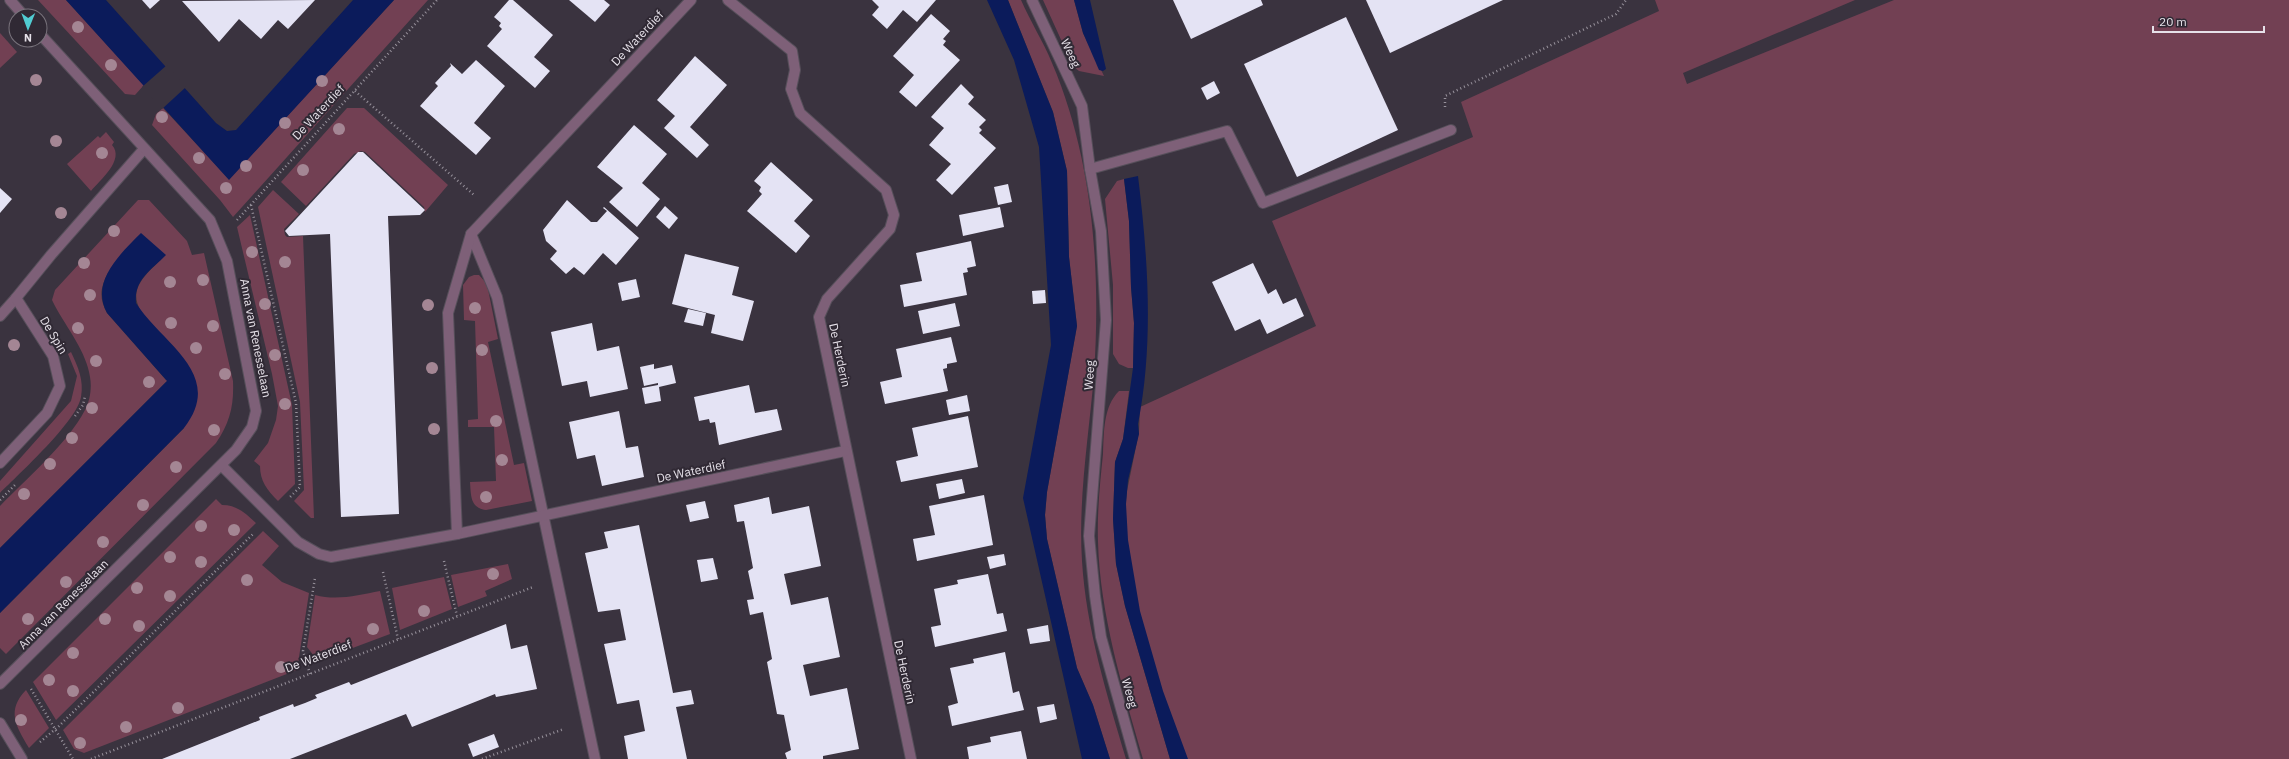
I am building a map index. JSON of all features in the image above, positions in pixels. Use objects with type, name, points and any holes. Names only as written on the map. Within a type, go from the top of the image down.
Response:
[{"type":"street","points":[[10,0],[17,8]]},
{"type":"street","name":"De Waterdief","points":[[457,534],[448,313],[471,234],[691,0]]},
{"type":"street","name":"De Herderin","points":[[728,0],[792,51],[795,70],[791,89],[800,113],[886,190],[894,215],[890,229],[827,299],[819,317],[828,355],[845,450],[911,759]]},
{"type":"street","name":"Weeg","points":[[1032,0],[1082,106],[1090,169],[1101,231],[1106,320],[1089,536],[1101,637],[1135,759]]},
{"type":"street","name":"Anna van Renesselaan","points":[[0,684],[222,466],[248,435],[254,419],[256,404],[227,260],[210,220],[48,43]]},
{"type":"street","points":[[1090,169],[1227,131],[1263,203],[1451,130]]},
{"type":"street","points":[[0,316],[51,255],[144,149]]},
{"type":"street","points":[[471,234],[497,297],[555,578],[595,759]]},
{"type":"street","name":"De Spin","points":[[0,463],[47,413],[60,386],[53,356],[16,298]]},
{"type":"street","name":"De Waterdief","points":[[222,466],[298,542],[319,554],[332,556],[457,534],[845,450]]},
{"type":"street","points":[[0,723],[22,759]]},
{"type":"path","name":"De Waterdief","points":[[210,220],[234,223],[437,0]]},
{"type":"path","points":[[1451,130],[1444,104],[1445,96],[1616,14],[1626,0]]},
{"type":"path","points":[[355,91],[492,211]]},
{"type":"path","points":[[438,537],[457,616]]},
{"type":"path","points":[[377,548],[398,639]]},
{"type":"path","points":[[310,674],[303,651],[319,554]]},
{"type":"path","name":"De Waterdief","points":[[91,759],[555,578]]},
{"type":"path","points":[[14,671],[29,686],[73,759]]},
{"type":"path","points":[[482,759],[547,733],[587,723]]},
{"type":"shaded area","points":[[38,0],[66,0],[144,85],[135,95],[125,94],[48,11],[48,8],[45,8]]},
{"type":"shaded area","points":[[66,0],[106,0],[216,123],[227,131],[236,130],[353,0],[394,0],[229,180]]},
{"type":"shaded area","points":[[394,0],[428,0],[233,217],[220,200],[152,125],[156,114],[163,108],[229,179]]},
{"type":"shaded area","points":[[987,0],[1008,0],[1053,112],[1067,171],[1069,257],[1077,326],[1047,492],[1045,515],[1047,539],[1077,668],[1093,705],[1110,759],[1082,759],[1023,498],[1051,345],[1039,147],[1014,60]]},
{"type":"shaded area","points":[[1008,0],[1021,0],[1052,63],[1066,100],[1077,137],[1085,176],[1095,255],[1096,335],[1094,374],[1081,514],[1082,561],[1088,611],[1098,661],[1126,759],[1110,759],[1093,705],[1077,668],[1047,539],[1045,515],[1047,492],[1077,326],[1069,257],[1067,171],[1053,112]]},
{"type":"shaded area","points":[[1043,0],[1074,0],[1083,33],[1104,76],[1079,71],[1073,66]]},
{"type":"shaded area","points":[[1074,0],[1090,0],[1106,69],[1103,71],[1099,70],[1083,33]]},
{"type":"shaded area","points":[[1655,0],[1855,0],[1683,73],[1687,84],[1894,0],[2289,0],[2289,759],[1179,759],[1121,554],[1127,491],[1139,432],[1140,407],[1316,326],[1272,221],[1473,137],[1461,102],[1659,11]]},
{"type":"shaded area","points":[[0,33],[8,42],[8,48],[13,48],[17,52],[0,68]]},
{"type":"shaded area","points":[[347,108],[364,108],[448,185],[425,212],[424,207],[365,152],[361,151],[354,154],[306,206],[281,182]]},
{"type":"shaded area","points":[[106,132],[114,142],[112,145],[115,151],[115,157],[110,170],[91,191],[67,164],[98,136],[100,138]]},
{"type":"shaded area","points":[[1138,176],[1147,269],[1148,332],[1143,393],[1138,424],[1139,434],[1128,480],[1126,504],[1128,540],[1140,611],[1163,691],[1188,759],[1170,759],[1125,606],[1116,564],[1113,519],[1115,462],[1123,439],[1133,368],[1134,323],[1131,287],[1129,221],[1124,179]]},
{"type":"shaded area","points":[[1124,179],[1129,221],[1131,287],[1134,323],[1133,368],[1128,368],[1119,364],[1113,354],[1113,285],[1105,199],[1117,181]]},
{"type":"shaded area","points":[[273,190],[299,214],[284,229],[285,235],[287,237],[303,236],[314,518],[311,518],[294,501],[304,490],[300,402],[258,207]]},
{"type":"shaded area","points":[[138,200],[149,200],[187,241],[192,255],[204,253],[233,381],[232,406],[228,421],[216,443],[6,654],[0,648],[0,613],[184,428],[167,381],[0,548],[0,506],[46,460],[68,435],[85,410],[91,390],[90,377],[85,359],[52,300],[55,290]],"holes":[[[165,255],[142,280],[136,295],[137,302],[167,380],[107,313],[104,308],[102,298],[103,283],[108,273]]]},
{"type":"shaded area","points":[[250,215],[292,405],[295,484],[278,501],[265,485],[261,476],[260,466],[254,461],[268,443],[276,420],[278,406],[272,374],[237,227]]},
{"type":"shaded area","points":[[141,233],[166,255],[144,276],[140,282],[136,295],[136,303],[147,318],[186,361],[194,376],[198,391],[195,409],[184,428],[0,613],[0,548],[167,381],[107,313],[103,302],[102,290],[110,269],[124,250]]},
{"type":"shaded area","points":[[479,275],[487,284],[498,339],[488,342],[514,465],[524,463],[532,501],[486,510],[477,507],[474,504],[471,496],[470,482],[496,481],[494,427],[468,427],[468,420],[478,419],[475,321],[464,320],[463,285],[469,277]]},
{"type":"shaded area","points":[[71,352],[78,368],[82,385],[81,397],[77,407],[59,433],[0,493],[0,481],[71,401],[77,376],[68,354]]},
{"type":"shaded area","points":[[1119,391],[1129,391],[1123,439],[1115,462],[1113,519],[1116,564],[1125,606],[1170,759],[1143,759],[1114,652],[1103,597],[1098,531],[1104,429],[1110,404]]},
{"type":"shaded area","points":[[216,499],[222,505],[232,506],[240,510],[256,523],[56,720],[33,682]]},
{"type":"shaded area","points":[[263,531],[279,546],[262,565],[282,582],[309,593],[297,670],[84,753],[74,749],[63,730]]},
{"type":"shaded area","points":[[508,564],[512,579],[485,591],[487,596],[458,607],[451,575]]},
{"type":"shaded area","points":[[444,577],[452,609],[400,630],[392,588]]},
{"type":"shaded area","points":[[380,591],[390,634],[318,661],[307,647],[315,595],[323,597],[340,597],[356,596]]},
{"type":"shaded area","points":[[26,690],[49,728],[29,748],[20,733],[15,719],[16,705]]},
{"type":"pier","points":[[167,65],[186,87],[162,109],[142,87]]},
{"type":"building","points":[[142,0],[160,0],[150,9]]},
{"type":"building","points":[[315,0],[288,29],[278,20],[261,39],[239,19],[219,42],[182,1]]},
{"type":"building","points":[[509,0],[513,0],[553,35],[534,57],[550,71],[535,88],[487,46],[502,29],[499,26],[501,23],[494,17]]},
{"type":"building","points":[[569,0],[604,0],[610,5],[595,22]]},
{"type":"building","points":[[872,0],[936,0],[917,22],[903,10],[887,29],[872,15],[879,7]]},
{"type":"building","points":[[1173,0],[1261,0],[1263,5],[1191,39]]},
{"type":"building","points":[[1366,0],[1503,0],[1390,53]]},
{"type":"building","points":[[931,14],[950,31],[943,39],[946,41],[943,45],[960,60],[916,107],[899,92],[914,75],[893,56]]},
{"type":"building","points":[[1346,17],[1398,130],[1297,177],[1244,64]]},
{"type":"building","points":[[695,56],[727,85],[690,127],[709,145],[697,158],[664,128],[675,116],[657,100]]},
{"type":"building","points":[[476,60],[505,86],[474,123],[491,138],[476,155],[420,106],[438,86],[435,83],[451,66],[450,63],[462,74]]},
{"type":"building","points":[[1214,81],[1220,93],[1207,100],[1201,88]]},
{"type":"building","points":[[961,84],[974,97],[968,104],[986,120],[979,127],[982,130],[979,133],[996,148],[952,195],[936,180],[951,164],[929,145],[944,128],[931,117]]},
{"type":"building","points":[[634,125],[667,154],[642,183],[660,199],[637,227],[609,202],[623,188],[597,167]]},
{"type":"building","points":[[358,152],[363,152],[425,210],[420,215],[388,216],[399,514],[341,517],[330,234],[289,236],[285,231]]},
{"type":"building","points":[[771,162],[813,200],[794,221],[810,236],[796,253],[747,211],[762,194],[759,191],[761,187],[754,181]]},
{"type":"building","points":[[1008,184],[1012,202],[998,205],[994,187]]},
{"type":"building","points":[[0,188],[12,199],[0,213]]},
{"type":"building","points":[[567,200],[591,222],[597,222],[607,211],[603,208],[604,207],[639,238],[616,265],[603,253],[584,275],[574,267],[566,274],[550,259],[557,251],[546,241],[543,230]]},
{"type":"building","points":[[665,206],[678,218],[669,229],[656,217]]},
{"type":"building","points":[[1000,207],[1004,227],[963,236],[959,215]]},
{"type":"building","points":[[971,241],[976,266],[967,268],[968,272],[963,273],[967,295],[904,307],[900,285],[922,281],[916,253]]},
{"type":"building","points":[[685,254],[739,267],[732,295],[754,301],[743,341],[711,333],[715,315],[672,304]]},
{"type":"building","points":[[1253,263],[1268,294],[1276,289],[1283,304],[1296,298],[1304,316],[1267,334],[1260,319],[1235,331],[1212,282]]},
{"type":"building","points":[[636,279],[640,297],[622,301],[618,283]]},
{"type":"building","points":[[1045,290],[1046,303],[1033,304],[1032,291]]},
{"type":"building","points":[[955,303],[960,326],[923,334],[918,311]]},
{"type":"building","points":[[688,309],[706,313],[703,326],[684,322]]},
{"type":"building","points":[[592,323],[597,351],[619,346],[628,389],[590,397],[587,381],[562,386],[551,332]]},
{"type":"building","points":[[951,337],[957,362],[947,364],[947,368],[943,369],[948,391],[885,404],[880,382],[902,377],[896,349]]},
{"type":"building","points":[[654,364],[654,369],[672,365],[676,383],[659,387],[661,401],[645,404],[642,388],[658,385],[658,383],[644,386],[640,367]]},
{"type":"building","points":[[749,385],[755,413],[777,409],[782,430],[719,445],[715,422],[710,423],[709,419],[699,421],[694,397]]},
{"type":"building","points":[[967,395],[970,411],[949,415],[946,400]]},
{"type":"building","points":[[619,411],[626,448],[638,446],[644,477],[602,486],[595,455],[577,459],[569,422]]},
{"type":"building","points":[[968,416],[978,467],[901,482],[896,461],[918,456],[912,428]]},
{"type":"building","points":[[962,479],[965,493],[939,499],[936,484]]},
{"type":"building","points":[[984,495],[993,545],[917,561],[913,539],[935,535],[929,506]]},
{"type":"building","points":[[769,497],[772,514],[809,506],[821,566],[784,574],[791,605],[828,597],[840,657],[803,665],[810,696],[847,688],[859,749],[823,756],[823,759],[787,759],[785,753],[791,750],[784,715],[777,714],[767,662],[772,659],[763,612],[750,615],[747,600],[754,599],[748,571],[753,568],[744,521],[737,522],[734,505]]},
{"type":"building","points":[[705,501],[709,518],[690,522],[686,505]]},
{"type":"building","points":[[639,525],[673,693],[691,690],[694,704],[676,707],[687,759],[628,759],[624,736],[645,731],[639,700],[617,704],[604,644],[626,640],[620,609],[598,612],[585,553],[608,548],[604,532]]},
{"type":"building","points":[[1004,554],[1006,565],[990,569],[987,557]]},
{"type":"building","points":[[713,558],[718,579],[701,582],[697,560]]},
{"type":"building","points":[[988,574],[997,614],[1003,613],[1007,631],[935,647],[931,627],[941,625],[934,589],[958,584],[957,580]]},
{"type":"building","points":[[506,624],[511,649],[527,645],[537,689],[496,697],[495,694],[412,727],[406,714],[290,759],[162,759],[260,720],[259,717],[293,704],[294,707],[317,698],[315,695],[349,682],[351,685]]},
{"type":"building","points":[[1048,625],[1050,641],[1030,644],[1027,629]]},
{"type":"building","points":[[1005,652],[1013,693],[1019,691],[1024,710],[952,726],[948,706],[958,703],[950,668],[974,663],[973,659]]},
{"type":"building","points":[[1054,704],[1057,719],[1040,723],[1037,707]]},
{"type":"building","points":[[1021,731],[1027,759],[969,759],[967,747],[991,742],[990,737]]},
{"type":"building","points":[[494,734],[499,747],[473,757],[468,744]]}]
